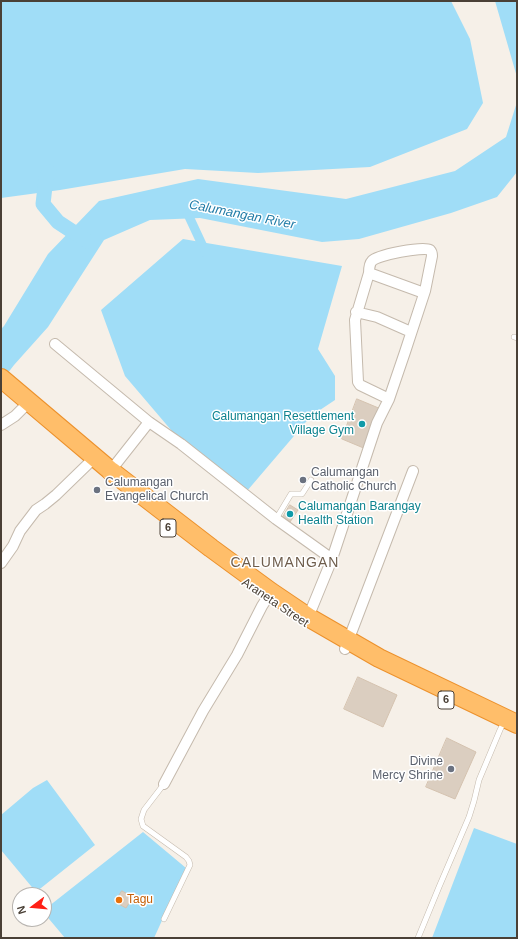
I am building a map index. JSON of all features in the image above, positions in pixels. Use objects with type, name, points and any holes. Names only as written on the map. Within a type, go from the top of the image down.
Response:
[{"type":"highway","points":[[3,386],[23,408],[92,460]]},
{"type":"highway","points":[[3,386],[108,473],[211,548],[266,600],[307,620],[347,644],[379,658],[510,725]]},
{"type":"highway","name":"6","points":[[347,644],[375,666],[415,686],[462,708],[510,725]]},
{"type":"street","points":[[307,620],[332,559],[377,423],[389,399],[405,352],[424,293],[432,256],[432,253],[429,250],[401,251],[372,260],[356,312],[354,320],[358,382],[360,386],[389,399]]},
{"type":"street","points":[[368,273],[424,293]]},
{"type":"street","points":[[356,312],[377,318],[411,332]]},
{"type":"street","points":[[55,344],[149,422],[181,444],[276,519],[332,559]]},
{"type":"street","points":[[1,426],[16,416],[23,408]]},
{"type":"street","points":[[108,473],[149,422]]},
{"type":"street","points":[[1,563],[13,546],[20,531],[36,510],[56,495],[92,460]]},
{"type":"street","points":[[347,644],[413,471]]},
{"type":"street","points":[[164,784],[203,711],[237,655],[266,600]]},
{"type":"lane","points":[[276,519],[291,494],[302,494],[311,480]]},
{"type":"lane","points":[[418,938],[469,817],[478,780],[510,725]]},
{"type":"lane","points":[[164,784],[144,810],[141,818],[142,826],[186,857],[190,865],[164,919]]},
{"type":"water","points":[[1,1],[451,1],[470,39],[483,103],[467,129],[370,167],[258,173],[185,169],[60,190],[1,198]]},
{"type":"water","points":[[495,1],[517,1],[517,77]]},
{"type":"water","name":"Calumangan River","points":[[517,102],[517,172],[497,197],[451,213],[359,239],[322,242],[200,218],[150,220],[104,240],[48,327],[1,382],[1,329],[48,254],[99,201],[198,179],[346,199],[455,171],[506,137]]},
{"type":"water","points":[[183,239],[342,266],[318,349],[335,376],[335,400],[311,416],[247,491],[177,437],[125,376],[101,310]]},
{"type":"water","points":[[47,780],[95,845],[42,887],[32,887],[1,850],[1,815],[33,788]]},
{"type":"water","points":[[474,828],[517,844],[517,938],[432,938]]},
{"type":"water","points":[[143,832],[186,868],[154,938],[65,938],[52,923],[52,904]]},
{"type":"building","name":"Calumangan Resettlement Village Gym","points":[[357,399],[381,409],[366,449],[342,439]]},
{"type":"building","name":"Calumangan Barangay Health Station","points":[[290,505],[298,510],[290,522],[283,517]]},
{"type":"building","points":[[358,677],[397,695],[383,727],[344,709]]},
{"type":"building","name":"Divine Mercy Shrine","points":[[447,738],[476,752],[455,799],[426,787]]},
{"type":"building","points":[[122,891],[133,897],[126,908],[115,902]]},
{"type":"waterway","points":[[49,172],[46,178],[43,204],[58,222],[87,241]]},
{"type":"waterway","name":"Calumangan River","points":[[185,208],[206,253]]},
{"type":"place","name":"Calumangan Resettlement Village Gym","points":[[362,424]]},
{"type":"place","name":"Calumangan Catholic Church","points":[[303,480]]},
{"type":"place","name":"Calumangan Evangelical Church","points":[[97,490]]},
{"type":"place","name":"Calumangan Barangay Health Station","points":[[290,514]]},
{"type":"place","name":"Divine Mercy Shrine","points":[[451,769]]},
{"type":"place","name":"Tagu","points":[[119,900]]},
{"type":"district","name":"CALUMANGAN","points":[[285,563]]}]
